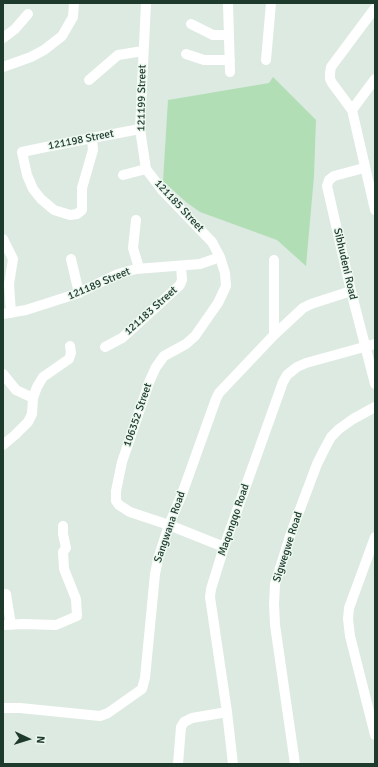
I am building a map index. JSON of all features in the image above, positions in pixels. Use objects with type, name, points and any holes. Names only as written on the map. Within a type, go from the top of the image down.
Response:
[{"type":"street","points":[[3,67],[37,54],[62,36],[73,17],[74,3]]},
{"type":"street","name":"121199 Street","points":[[146,3],[140,129],[146,169]]},
{"type":"street","points":[[228,3],[230,72]]},
{"type":"street","points":[[266,60],[271,3]]},
{"type":"street","points":[[375,8],[331,67],[330,79],[352,110],[364,168],[375,210]]},
{"type":"street","points":[[3,38],[15,29],[28,14]]},
{"type":"street","points":[[191,24],[212,35],[229,35]]},
{"type":"street","points":[[89,80],[118,55],[143,51]]},
{"type":"street","points":[[186,54],[204,60],[230,60]]},
{"type":"street","points":[[352,110],[375,78]]},
{"type":"street","name":"121198 Street","points":[[92,138],[93,150],[82,188],[82,208],[80,212],[76,214],[58,212],[46,204],[33,189],[29,182],[22,152],[92,138],[140,129]]},
{"type":"street","name":"Sibhudeni Road","points":[[364,168],[334,176],[329,180],[327,186],[351,291],[370,345],[375,384]]},
{"type":"street","points":[[123,175],[146,169]]},
{"type":"street","name":"121185 Street","points":[[146,169],[162,190],[212,242]]},
{"type":"street","points":[[136,220],[133,248],[139,268]]},
{"type":"street","points":[[3,240],[12,259],[7,313]]},
{"type":"street","name":"106352 Street","points":[[212,242],[220,257],[226,280],[226,286],[223,294],[195,336],[186,344],[164,356],[156,367],[150,380],[124,456],[116,491],[116,501],[124,509],[169,525],[224,548]]},
{"type":"street","name":"121189 Street","points":[[7,313],[26,310],[79,293],[118,274],[139,268],[200,264],[220,257]]},
{"type":"street","points":[[71,259],[79,293]]},
{"type":"street","points":[[274,260],[274,335]]},
{"type":"street","name":"121183 Street","points":[[105,347],[122,338],[180,285],[182,280],[181,266]]},
{"type":"street","name":"Sangwana Road","points":[[3,708],[20,708],[100,716],[108,714],[142,688],[145,678],[155,574],[158,559],[169,525],[219,393],[274,335],[303,308],[351,291]]},
{"type":"street","name":"Maqongqo Road","points":[[233,764],[210,597],[211,589],[224,548],[283,382],[287,375],[297,366],[370,345]]},
{"type":"street","points":[[3,445],[28,422],[32,414],[33,398],[37,387],[44,377],[69,360],[71,353],[70,346]]},
{"type":"street","points":[[3,374],[16,390],[33,398]]},
{"type":"street","name":"Sigwegwe Road","points":[[295,764],[275,625],[275,584],[291,533],[317,464],[324,450],[331,438],[339,429],[352,419],[375,407]]},
{"type":"street","points":[[6,594],[7,625],[56,625],[78,616],[76,599],[64,568],[63,552],[66,548],[63,526]]},
{"type":"street","points":[[375,537],[349,608],[348,619],[350,636],[375,735]]},
{"type":"street","points":[[178,764],[181,726],[184,722],[192,718],[227,712]]},
{"type":"green space","points":[[273,77],[316,120],[314,176],[306,266],[277,240],[200,212],[186,202],[163,181],[168,100],[269,83]]}]
